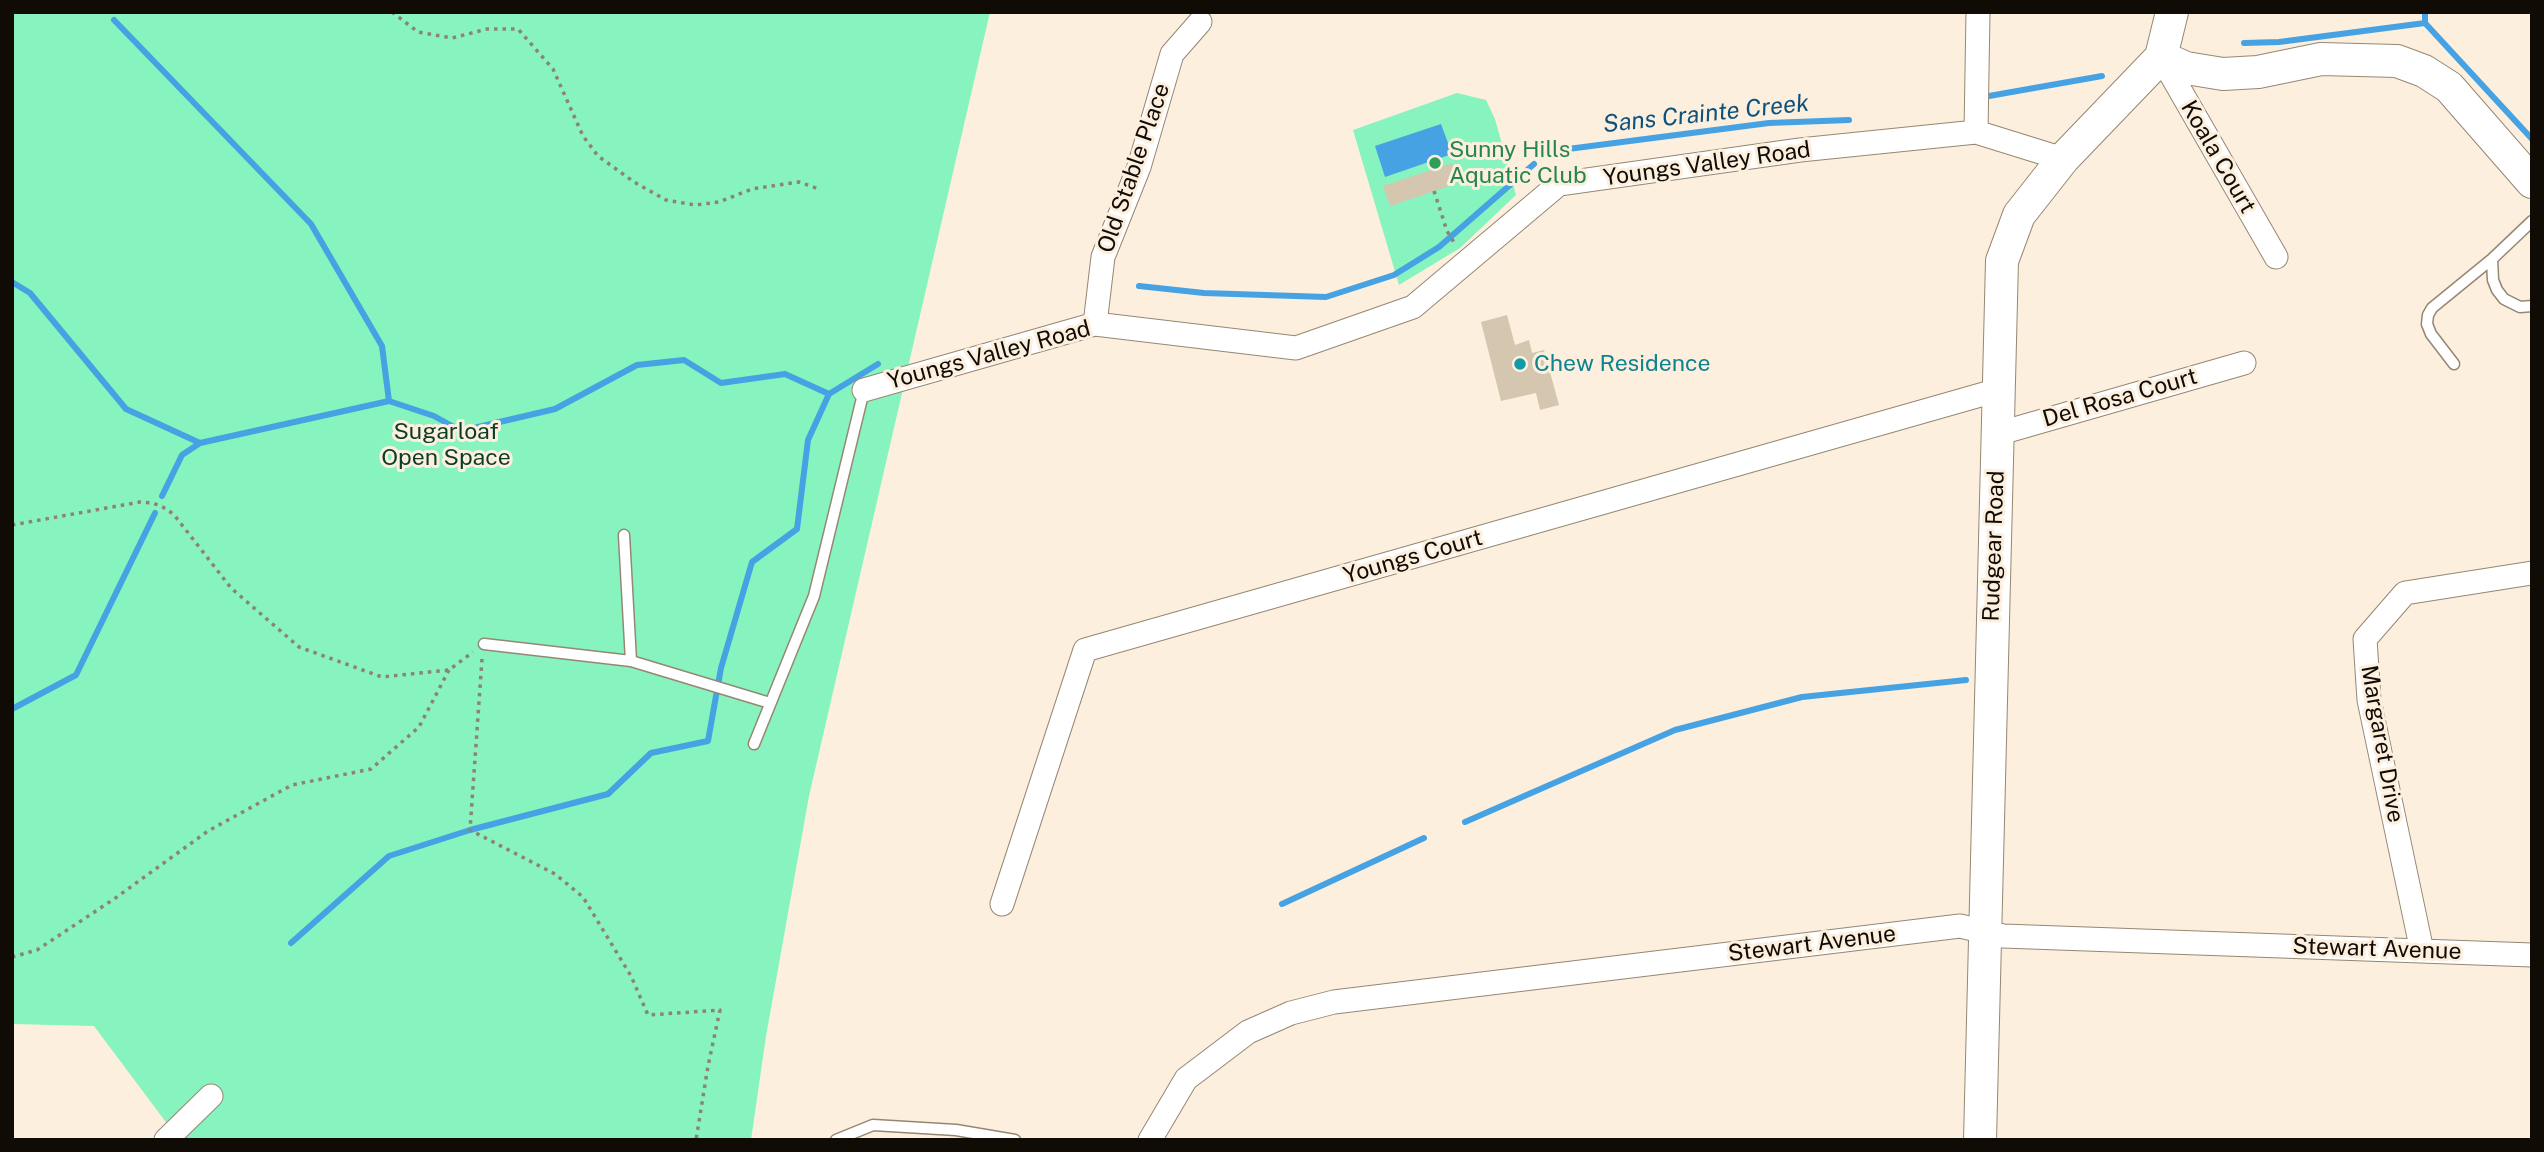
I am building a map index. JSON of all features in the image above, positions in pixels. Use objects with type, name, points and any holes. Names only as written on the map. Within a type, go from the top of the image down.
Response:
[{"type":"street","points":[[1976,132],[1978,12]]},
{"type":"street","points":[[2172,12],[2161,57],[2186,68],[2223,74],[2258,72],[2321,59],[2397,61],[2424,71],[2449,87],[2532,182]]},
{"type":"street","name":"Old Stable Place","points":[[1094,324],[1103,257],[1139,167],[1172,54],[1200,22]]},
{"type":"street","name":"Rudgear Road","points":[[1980,1140],[2002,261],[2019,215],[2063,159],[2161,57]]},
{"type":"street","name":"Koala Court","points":[[2161,57],[2276,257]]},
{"type":"street","name":"Youngs Valley Road","points":[[864,390],[1094,324],[1296,348],[1413,307],[1559,184],[1800,150],[1976,132],[2063,159]]},
{"type":"street","name":"Del Rosa Court","points":[[1997,434],[2244,363]]},
{"type":"street","name":"Youngs Court","points":[[1002,904],[1085,650],[1998,390]]},
{"type":"street","name":"Margaret Drive","points":[[2422,951],[2369,700],[2365,639],[2405,593],[2532,573]]},
{"type":"street","name":"Stewart Avenue","points":[[1150,1140],[1186,1079],[1248,1032],[1291,1013],[1335,1002],[1961,926],[2003,936],[2532,955]]},
{"type":"street","points":[[166,1140],[211,1096]]},
{"type":"lane","points":[[2454,363],[2431,334],[2427,324],[2428,315],[2432,308],[2492,259],[2532,221]]},
{"type":"lane","points":[[2492,259],[2493,280],[2504,299],[2520,307],[2532,306]]},
{"type":"lane","points":[[754,744],[814,596],[864,390]]},
{"type":"lane","points":[[624,535],[631,661]]},
{"type":"lane","points":[[484,644],[631,661],[771,703]]},
{"type":"lane","points":[[836,1140],[873,1125],[956,1130],[1015,1140]]},
{"type":"path","points":[[392,12],[418,33],[452,38],[487,29],[518,30],[553,69],[583,136],[598,156],[634,182],[666,200],[695,205],[707,204],[752,189],[799,182],[819,189]]},
{"type":"path","points":[[1434,191],[1447,231],[1455,244]]},
{"type":"path","points":[[12,524],[140,502],[153,503],[175,516],[231,588],[299,647],[382,677],[449,670]]},
{"type":"path","points":[[12,957],[37,950],[114,899],[208,831],[292,785],[370,769],[419,727],[449,670],[484,644]]},
{"type":"path","points":[[484,644],[471,830],[555,874],[583,897],[631,976],[648,1015],[720,1010],[696,1140]]},
{"type":"green space","name":"Sugarloaf Open Space","points":[[12,12],[990,12],[809,796],[766,1036],[751,1140],[166,1140],[174,1133],[94,1026],[12,1024]]},
{"type":"green space","name":"Sunny Hills Aquatic Club","points":[[1457,93],[1486,100],[1495,119],[1516,195],[1460,248],[1399,285],[1353,130]]},
{"type":"water","points":[[1441,124],[1452,154],[1385,177],[1375,146]]},
{"type":"building","points":[[1452,163],[1458,183],[1390,206],[1383,186]]},
{"type":"building","name":"Chew Residence","points":[[1507,315],[1515,345],[1529,340],[1532,353],[1544,350],[1559,405],[1540,410],[1536,393],[1501,401],[1481,322]]},
{"type":"waterway","name":"Sans Crainte Creek","points":[[2425,12],[2425,23],[2532,139]]},
{"type":"waterway","points":[[114,20],[311,224],[382,346],[389,401]]},
{"type":"waterway","name":"Sans Crainte Creek","points":[[2244,43],[2279,42],[2425,23]]},
{"type":"waterway","name":"Sans Crainte Creek","points":[[1989,96],[2102,76]]},
{"type":"waterway","name":"Sans Crainte Creek","points":[[1568,149],[1769,123],[1849,120]]},
{"type":"waterway","name":"Sans Crainte Creek","points":[[1139,286],[1204,293],[1326,297],[1394,275],[1439,247],[1534,164]]},
{"type":"waterway","points":[[12,282],[30,293],[126,409],[200,443]]},
{"type":"waterway","name":"Sans Crainte Creek","points":[[389,401],[434,416],[461,431],[555,409],[637,365],[684,360],[721,383],[785,374],[829,394],[878,364]]},
{"type":"waterway","points":[[291,943],[389,856],[470,830],[608,794],[651,753],[708,741],[721,668],[752,562],[797,529],[808,440],[829,394]]},
{"type":"waterway","points":[[162,496],[182,455],[200,443],[389,401]]},
{"type":"waterway","points":[[12,709],[76,675],[155,513]]},
{"type":"waterway","points":[[1465,822],[1675,730],[1802,697],[1966,680]]},
{"type":"waterway","points":[[1282,904],[1424,838]]},
{"type":"place","name":"Sunny Hills Aquatic Club","points":[[1435,163]]},
{"type":"place","name":"Chew Residence","points":[[1520,364]]}]
